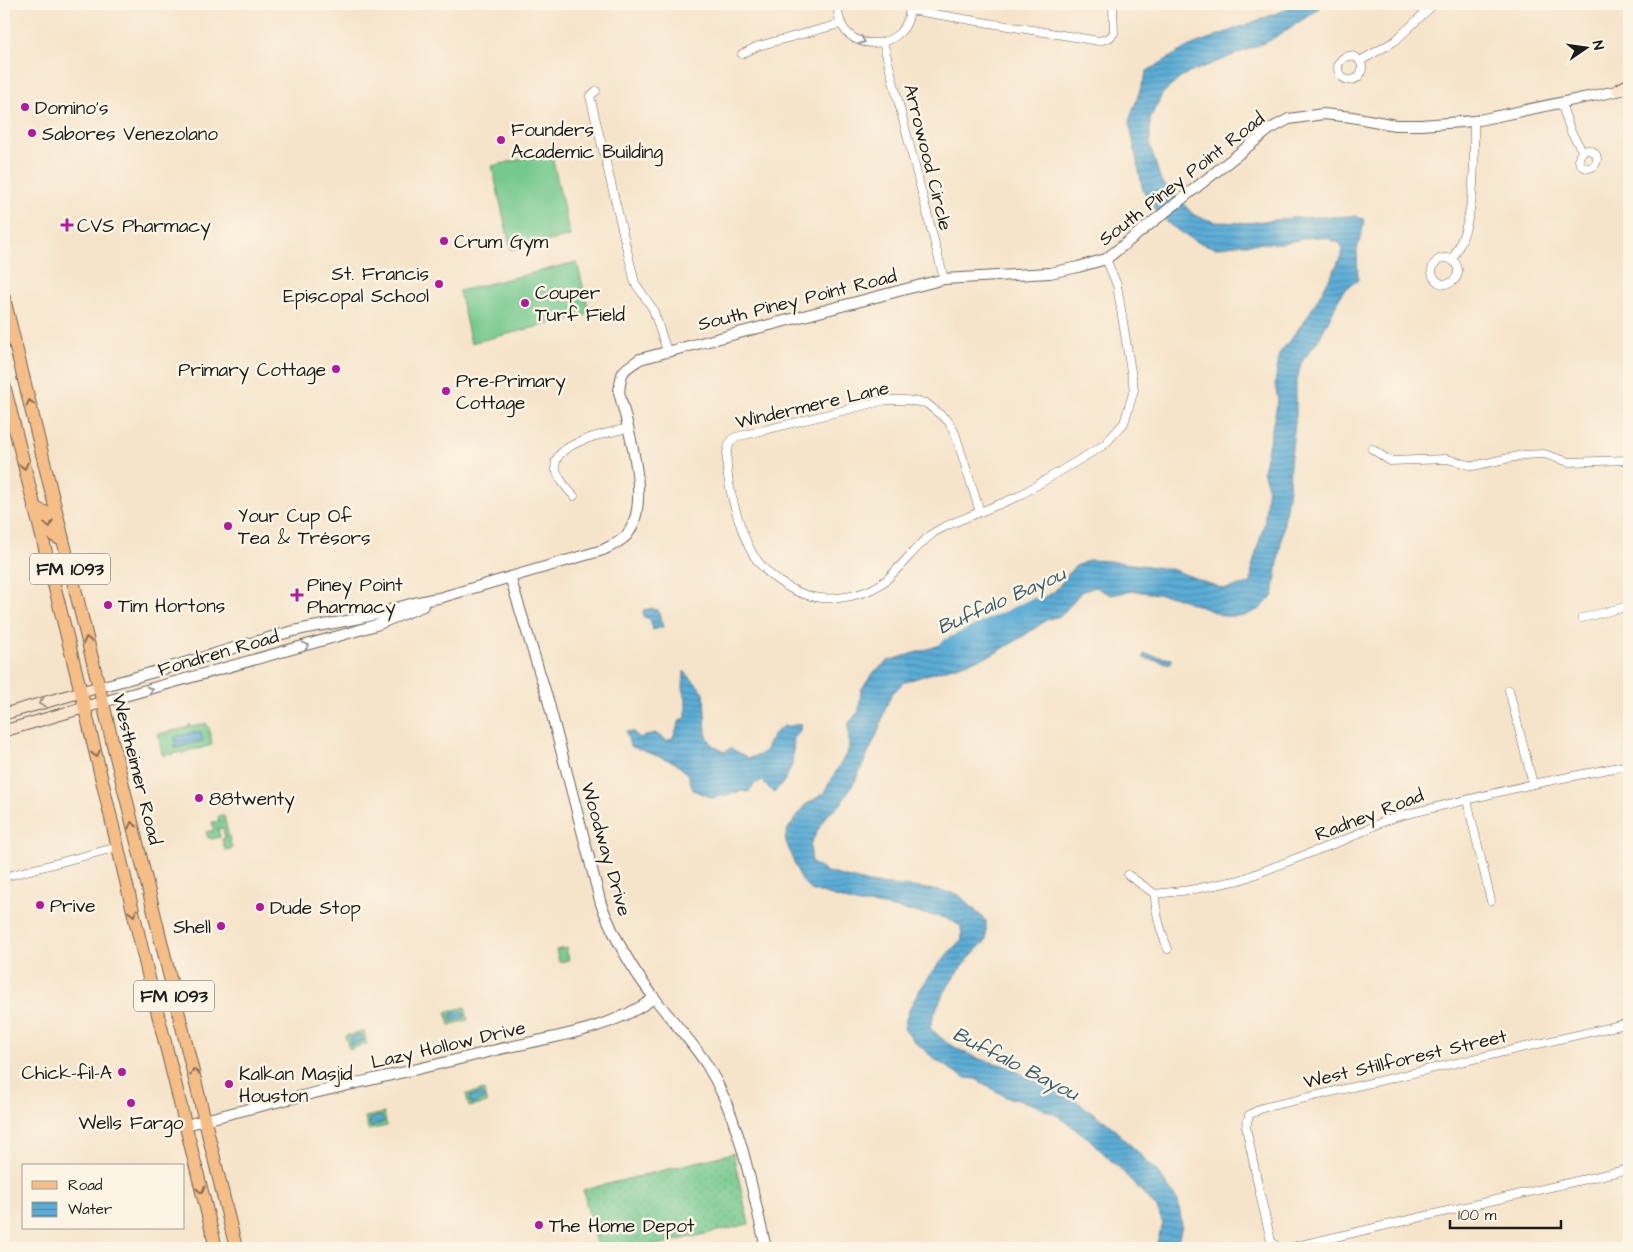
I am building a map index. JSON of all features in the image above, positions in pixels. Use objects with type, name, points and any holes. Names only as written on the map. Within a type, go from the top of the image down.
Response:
[{"type":"main road","points":[[1626,91],[1629,84]]},
{"type":"main road","name":"Westheimer Road","points":[[4,298],[236,1248]]},
{"type":"main road","name":"Westheimer Road","points":[[4,385],[81,692],[216,1248]]},
{"type":"main road","points":[[13,422],[26,427],[34,452],[46,470]]},
{"type":"main road","points":[[34,508],[45,512],[51,534],[63,540]]},
{"type":"main road","name":"Fondren Road","points":[[4,714],[99,687]]},
{"type":"main road","name":"Fondren Road","points":[[4,731],[103,702]]},
{"type":"street","points":[[838,4],[837,14],[840,24],[856,39],[869,44],[894,38],[904,27],[910,7],[1098,40],[1110,38],[1114,33],[1113,7]]},
{"type":"street","points":[[1360,61],[1395,41],[1434,4]]},
{"type":"street","points":[[742,54],[758,46],[840,24]]},
{"type":"street","name":"Arrowood Circle","points":[[883,42],[944,279]]},
{"type":"street","points":[[596,91],[590,96],[635,283],[654,309],[667,350]]},
{"type":"street","name":"South Piney Point Road","points":[[635,516],[639,492],[628,428],[619,392],[620,376],[624,370],[640,359],[667,350],[944,279],[1050,273],[1106,259],[1270,129],[1288,119],[1323,114],[1395,125],[1474,121],[1626,91]]},
{"type":"street","points":[[1561,103],[1571,132],[1583,152]]},
{"type":"street","points":[[1452,260],[1461,245],[1472,201],[1474,121]]},
{"type":"street","name":"Windermere Lane","points":[[980,512],[955,433],[948,420],[926,403],[886,400],[736,437],[732,439],[727,447],[728,478],[739,524],[752,552],[773,578],[794,590],[811,596],[841,598],[865,592],[885,581],[933,534],[1017,497],[1104,445],[1124,423],[1134,390],[1117,285],[1106,259]]},
{"type":"street","points":[[574,496],[564,485],[556,469],[558,456],[569,445],[628,428]]},
{"type":"street","points":[[1372,449],[1390,461],[1447,459],[1473,466],[1530,454],[1544,454],[1569,462],[1629,460]]},
{"type":"street","name":"Fondren Road","points":[[99,687],[152,674],[287,633],[439,598],[603,550],[618,543],[627,535],[635,516]]},
{"type":"street","name":"Woodway Drive","points":[[510,577],[548,700],[601,904],[611,928],[636,974],[706,1064],[725,1098],[740,1138],[766,1248]]},
{"type":"street","name":"Fondren Road","points":[[103,702],[376,625],[427,605],[439,598]]},
{"type":"street","points":[[1582,618],[1629,606]]},
{"type":"street","points":[[1509,690],[1533,784]]},
{"type":"street","name":"Radney Road","points":[[1155,894],[1190,890],[1240,880],[1349,838],[1399,816],[1533,784],[1629,765]]},
{"type":"street","points":[[1467,800],[1491,901]]},
{"type":"street","points":[[4,877],[118,847]]},
{"type":"street","points":[[1128,875],[1155,894],[1155,903],[1162,935],[1168,949]]},
{"type":"street","name":"Lazy Hollow Drive","points":[[186,1125],[315,1092],[580,1031],[627,1015],[654,998]]},
{"type":"street","name":"West Stillforest Street","points":[[1278,1248],[1271,1241],[1256,1174],[1246,1127],[1249,1115],[1262,1108],[1629,1023]]},
{"type":"street","points":[[1288,1248],[1629,1169]]},
{"type":"green space","points":[[551,152],[570,236],[511,250],[492,166]]},
{"type":"green space","name":"Couper Turf Field","points":[[577,262],[590,314],[471,343],[459,291]]},
{"type":"green space","points":[[206,723],[210,731],[212,745],[182,754],[181,752],[170,755],[169,753],[164,756],[162,754],[158,734],[189,727],[188,725],[190,724],[191,727]]},
{"type":"green space","points":[[218,816],[224,816],[232,849],[225,850],[222,839],[225,838],[223,828],[218,829],[220,837],[208,838],[206,832],[214,830],[212,822],[219,821]]},
{"type":"green space","points":[[566,948],[569,960],[559,962],[556,950]]},
{"type":"green space","points":[[465,1007],[468,1020],[450,1025],[446,1012]]},
{"type":"green space","points":[[364,1031],[367,1044],[349,1049],[345,1036]]},
{"type":"green space","points":[[484,1090],[487,1103],[469,1107],[466,1094]]},
{"type":"green space","points":[[384,1113],[387,1126],[368,1130],[365,1117]]},
{"type":"green space","points":[[733,1153],[749,1224],[644,1248],[597,1248],[583,1190]]},
{"type":"water","points":[[1290,4],[1320,4],[1318,10],[1269,41],[1184,75],[1163,93],[1150,118],[1150,146],[1161,181],[1194,215],[1215,222],[1247,223],[1291,218],[1355,216],[1365,220],[1357,250],[1358,280],[1343,291],[1319,339],[1301,363],[1296,385],[1296,416],[1289,488],[1273,596],[1260,609],[1244,616],[1224,616],[1173,596],[1133,591],[1111,595],[1095,587],[1081,592],[1061,616],[1048,619],[992,655],[904,682],[892,694],[886,706],[878,732],[855,781],[841,804],[825,817],[810,845],[812,863],[827,872],[869,883],[958,894],[986,921],[986,941],[968,959],[944,993],[933,1016],[930,1028],[947,1043],[976,1058],[1006,1066],[1075,1100],[1110,1125],[1157,1171],[1178,1201],[1182,1225],[1178,1242],[1174,1248],[1155,1248],[1163,1224],[1157,1208],[1088,1138],[1058,1116],[1030,1103],[1006,1097],[976,1079],[965,1078],[937,1061],[914,1041],[904,1029],[906,1018],[918,993],[935,968],[962,939],[961,926],[946,918],[872,904],[859,904],[811,890],[801,880],[785,839],[788,829],[804,806],[823,794],[849,749],[848,724],[859,711],[861,690],[874,672],[888,661],[983,632],[1055,591],[1074,567],[1089,560],[1171,569],[1224,589],[1251,584],[1252,567],[1264,525],[1268,486],[1263,471],[1278,400],[1275,385],[1279,354],[1306,319],[1343,252],[1340,243],[1327,238],[1311,237],[1285,243],[1241,244],[1215,248],[1195,241],[1170,225],[1159,214],[1143,191],[1129,121],[1147,71],[1189,46],[1283,11]]},
{"type":"water","points":[[653,608],[658,610],[663,627],[653,630],[650,619],[644,617],[643,610]]},
{"type":"water","points":[[1144,654],[1172,659],[1171,664],[1143,658]]},
{"type":"water","points":[[684,671],[704,692],[706,734],[712,745],[724,752],[731,748],[748,758],[762,754],[774,734],[784,726],[802,724],[799,733],[794,737],[792,765],[785,780],[774,793],[762,781],[755,783],[748,792],[742,791],[713,798],[693,790],[688,774],[674,762],[630,746],[626,731],[633,732],[640,738],[655,733],[667,741],[673,737],[680,720],[686,718],[686,700],[683,688]]},
{"type":"water","points":[[200,731],[203,741],[175,748],[175,737]]},
{"type":"water","points":[[463,1011],[465,1017],[451,1020],[451,1014]]},
{"type":"water","points":[[361,1035],[364,1041],[350,1044],[350,1038]]},
{"type":"water","points":[[482,1093],[484,1099],[472,1104],[470,1102],[470,1096]]},
{"type":"water","points":[[381,1116],[384,1122],[370,1126],[369,1119]]},
{"type":"waterway","name":"Buffalo Bayou","points":[[947,646],[1034,605]]},
{"type":"place","name":"Domino's","points":[[25,107]]},
{"type":"place","name":"Sabores Venezolano","points":[[32,133]]},
{"type":"place","name":"Founders Academic Building","points":[[501,140]]},
{"type":"place","name":"CVS Pharmacy","points":[[67,225]]},
{"type":"place","name":"Crum Gym","points":[[444,241]]},
{"type":"place","name":"St. Francis Episcopal School","points":[[439,284]]},
{"type":"place","name":"Couper Turf Field","points":[[525,303]]},
{"type":"place","name":"Primary Cottage","points":[[336,369]]},
{"type":"place","name":"Pre-Primary Cottage","points":[[446,391]]},
{"type":"place","name":"Your Cup Of Tea & Trésors","points":[[228,526]]},
{"type":"place","name":"Piney Point Pharmacy","points":[[297,595]]},
{"type":"place","name":"Tim Hortons","points":[[108,605]]},
{"type":"place","name":"88twenty","points":[[199,798]]},
{"type":"place","name":"Prive","points":[[40,905]]},
{"type":"place","name":"Dude Stop","points":[[260,907]]},
{"type":"place","name":"Shell","points":[[221,926]]},
{"type":"place","name":"Chick-fil-A","points":[[122,1072]]},
{"type":"place","name":"Kalkan Masjid Houston","points":[[229,1084]]},
{"type":"place","name":"Wells Fargo","points":[[131,1103]]},
{"type":"place","name":"The Home Depot","points":[[539,1225]]}]
